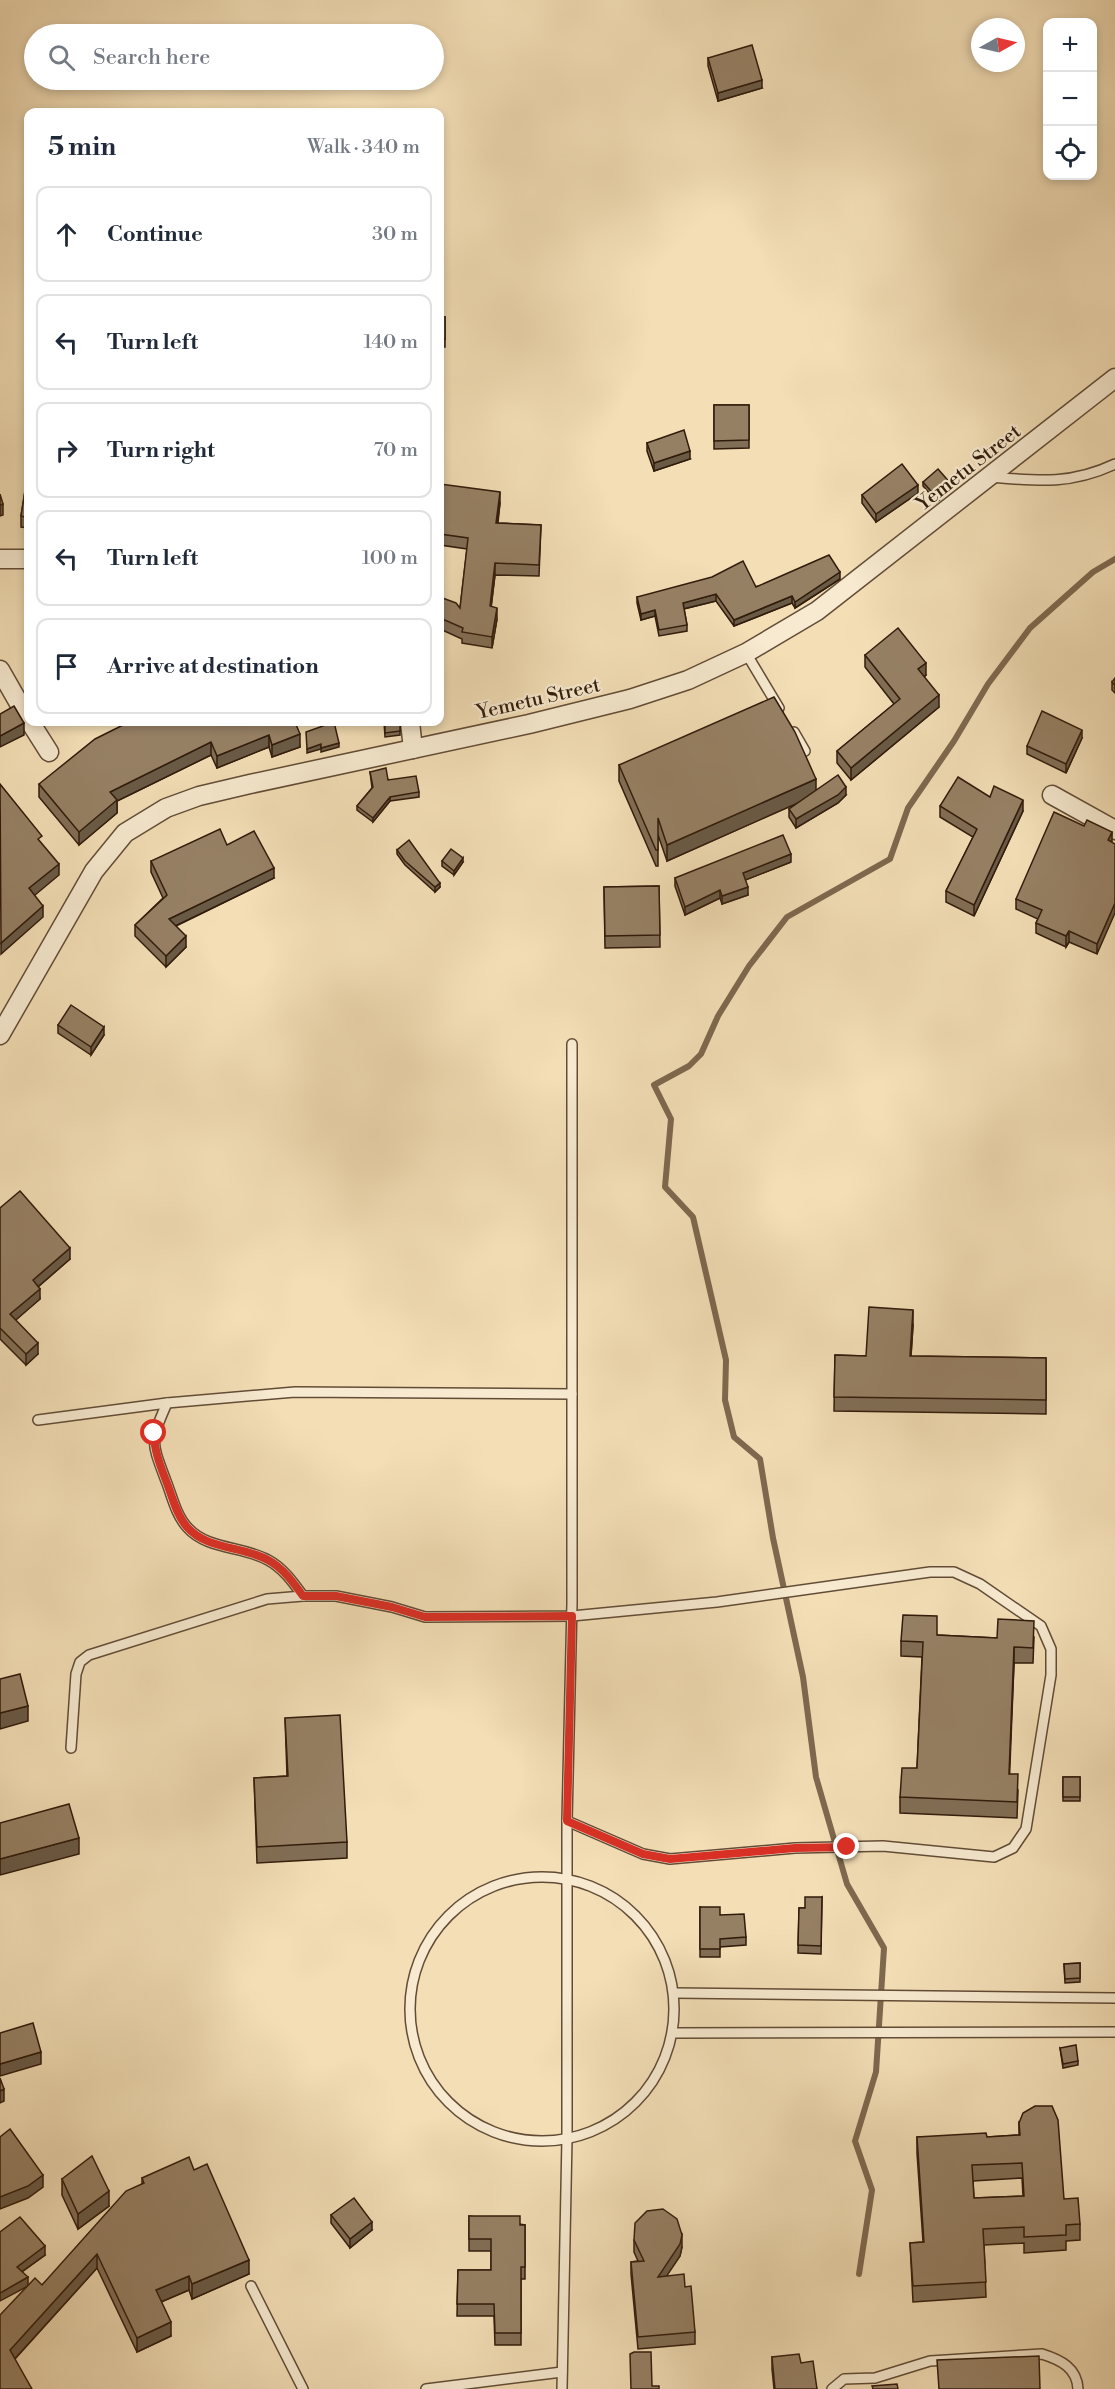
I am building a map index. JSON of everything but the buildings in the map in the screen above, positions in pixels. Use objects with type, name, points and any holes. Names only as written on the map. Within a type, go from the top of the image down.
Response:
[{"type":"street","name":"Yemetu Street","points":[[2,1024],[94,870],[125,832],[166,808],[198,796],[529,724],[630,699],[687,680],[746,653],[817,611],[1115,378]]},
{"type":"street","points":[[0,559],[24,559]]},
{"type":"street","points":[[0,670],[24,711]]},
{"type":"street","points":[[33,726],[50,752]]},
{"type":"street","points":[[410,726],[413,749]]},
{"type":"street","points":[[1052,795],[1115,830]]},
{"type":"lane","points":[[991,477],[1072,480],[1115,464]]},
{"type":"lane","points":[[746,653],[805,751]]},
{"type":"lane","points":[[562,2389],[567,2138],[567,1821],[572,1616],[572,1044]]},
{"type":"lane","points":[[38,1420],[167,1403],[295,1392],[572,1394]]},
{"type":"lane","points":[[167,1403],[154,1433],[154,1450],[181,1518],[188,1528],[196,1535],[222,1546],[266,1558],[283,1570],[303,1596]]},
{"type":"lane","points":[[71,1748],[76,1674],[80,1662],[89,1655],[267,1599],[336,1596],[392,1607],[425,1617],[572,1616],[717,1602],[930,1572],[954,1572],[980,1584],[1041,1626],[1051,1649],[1051,1675],[1026,1829],[1013,1848],[994,1857],[882,1846],[795,1848],[670,1859],[643,1854],[567,1821]]},
{"type":"lane","points":[[537,1880],[568,1882],[595,1889],[631,1910],[660,1947],[674,1993],[674,2033],[662,2067],[637,2101],[597,2130],[567,2138],[524,2139],[496,2133],[460,2114],[434,2085],[416,2048],[411,2001],[423,1944],[444,1914],[480,1891],[510,1882],[537,1880]]},
{"type":"lane","points":[[674,1993],[1115,1998]]},
{"type":"lane","points":[[674,2033],[1115,2032]]},
{"type":"lane","points":[[251,2286],[303,2389]]},
{"type":"lane","points":[[832,2389],[844,2379],[874,2378],[930,2361],[1042,2354],[1069,2366],[1078,2379],[1078,2389]]},
{"type":"lane","points":[[426,2389],[562,2372]]},
{"type":"waterway","points":[[859,2274],[872,2190],[855,2141],[876,2072],[884,1948],[847,1884],[816,1777],[803,1677],[773,1538],[760,1459],[734,1437],[725,1400],[726,1360],[693,1217],[665,1187],[671,1119],[654,1085],[689,1066],[701,1054],[718,1016],[749,966],[787,917],[890,859],[908,808],[954,741],[988,684],[1030,628],[1093,572],[1115,559]]},
{"type":"route","points":[[154,1433],[154,1450],[181,1518],[188,1528],[196,1535],[222,1546],[266,1558],[283,1570],[303,1596],[336,1596],[392,1607],[425,1617],[572,1616],[567,1821],[643,1854],[670,1859],[795,1848],[847,1847]]}]
